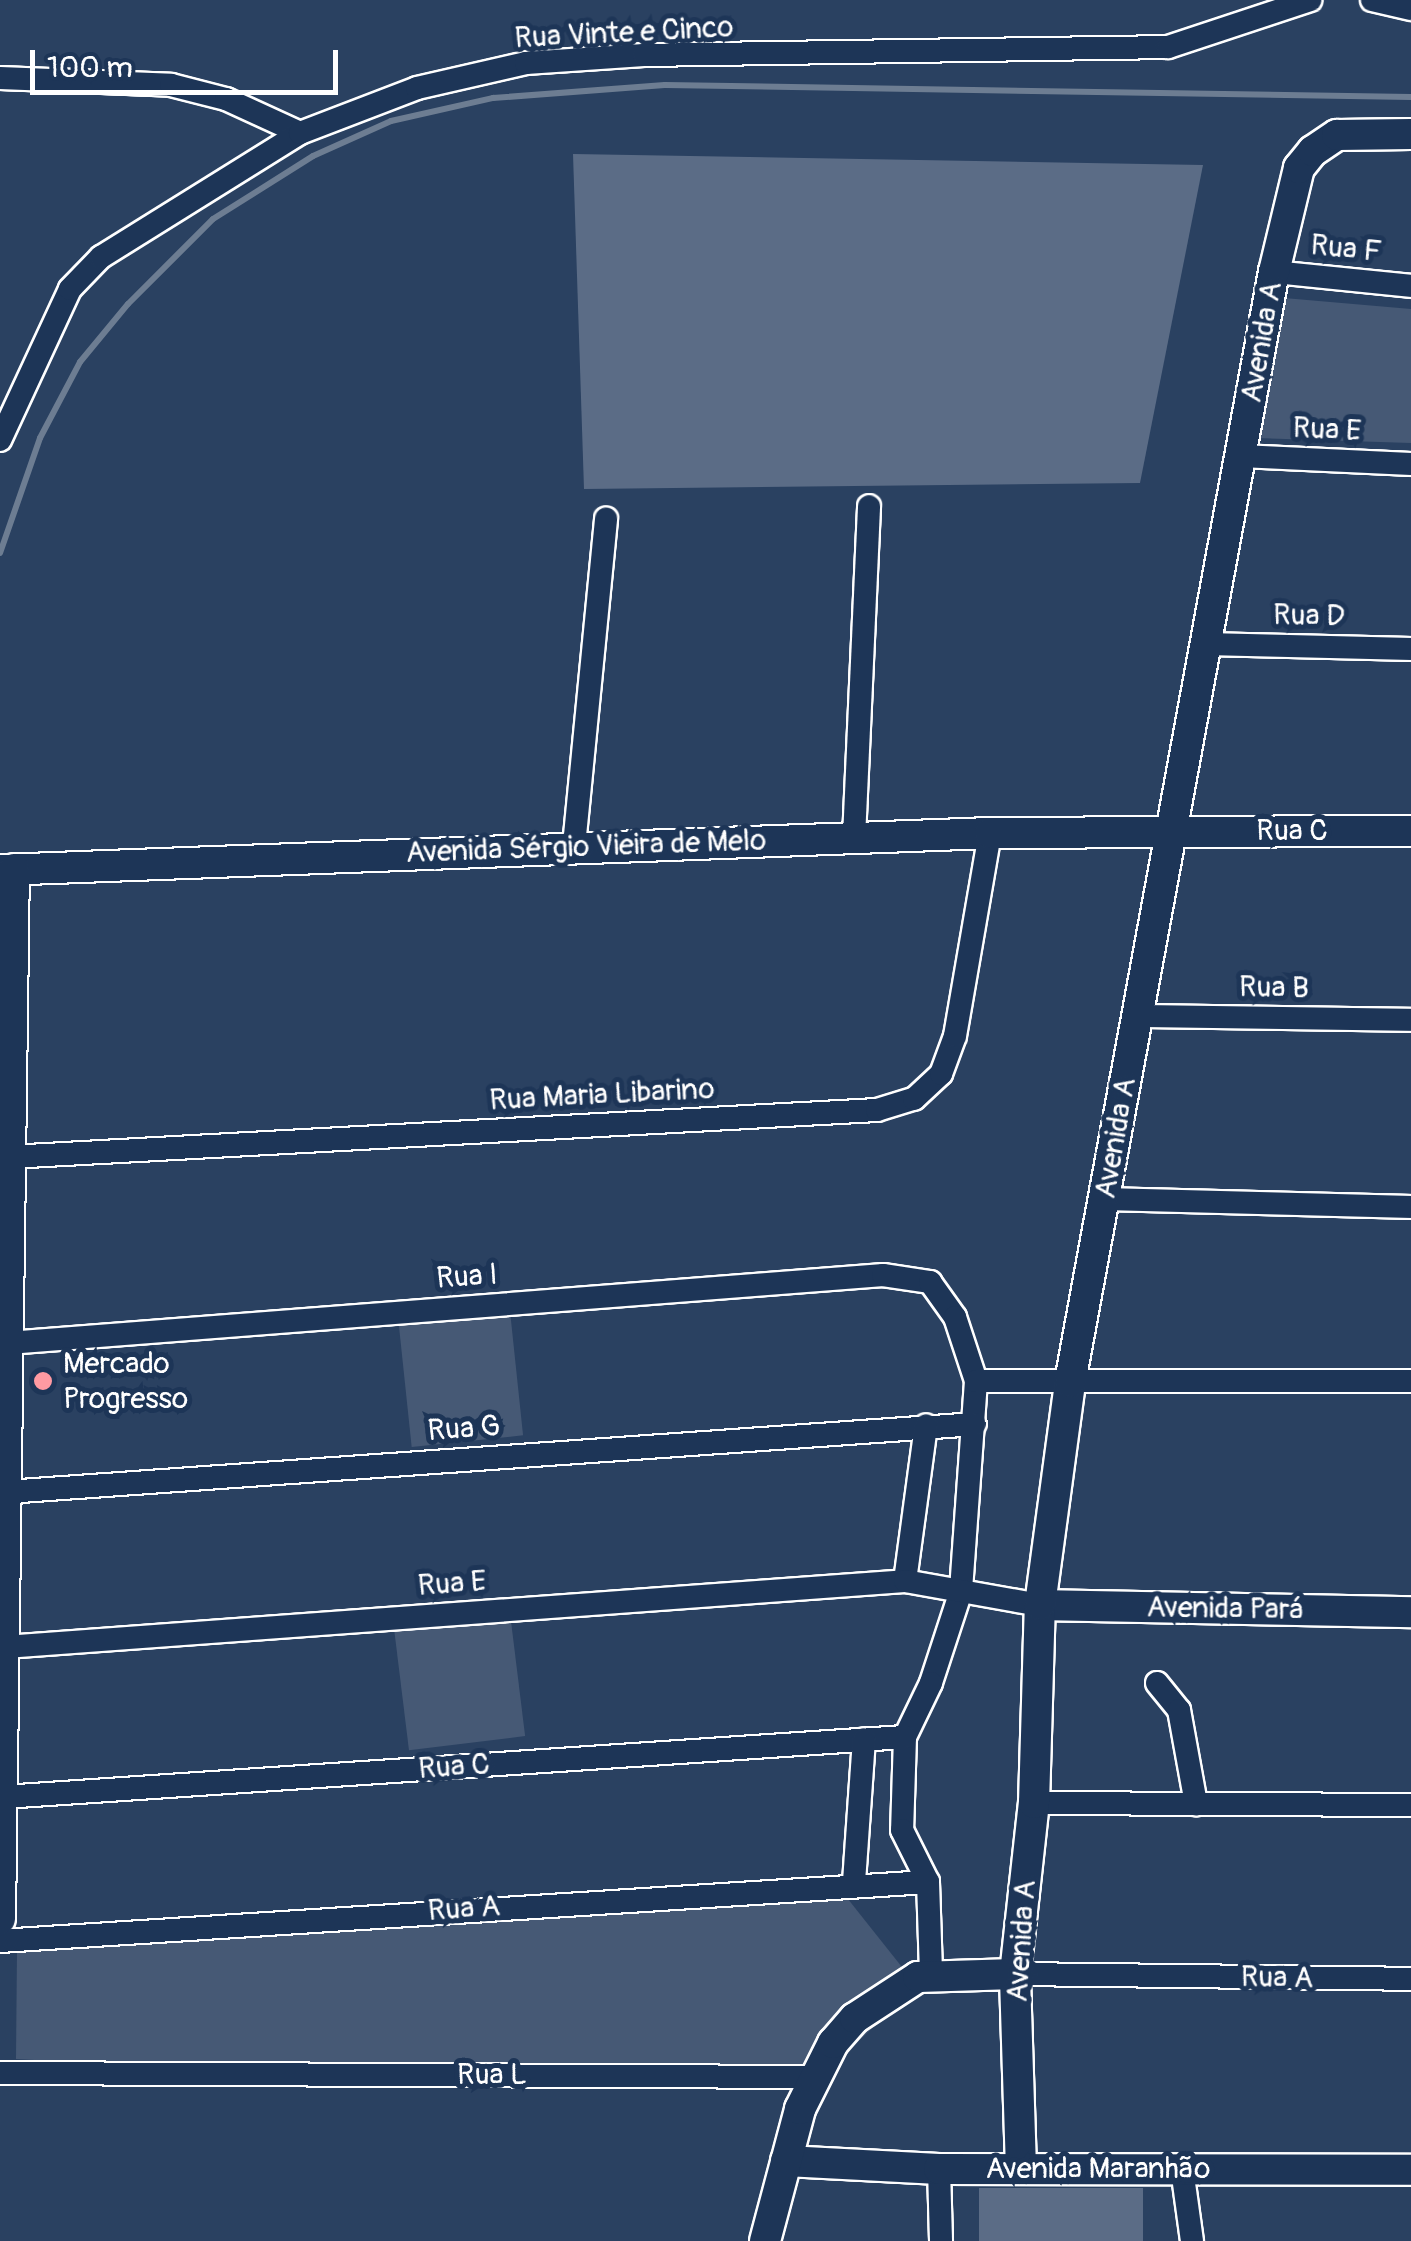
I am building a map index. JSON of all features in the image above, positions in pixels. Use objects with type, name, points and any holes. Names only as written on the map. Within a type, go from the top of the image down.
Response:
[{"type":"street","name":"Rua Vinte e Cinco","points":[[0,440],[36,353],[70,289],[91,268],[185,200],[300,132],[417,88],[526,63],[644,55],[1141,50],[1224,31],[1310,0]]},
{"type":"street","points":[[1372,0],[1411,9]]},
{"type":"street","points":[[0,78],[170,85],[226,98],[300,132]]},
{"type":"street","name":"Avenida A","points":[[1021,2169],[1015,1974],[1034,1803],[1040,1605],[1070,1382],[1274,272],[1300,168],[1338,134],[1411,134]]},
{"type":"street","name":"Rua F","points":[[1274,272],[1411,286]]},
{"type":"street","name":"Rua E","points":[[1241,456],[1411,464]]},
{"type":"street","points":[[854,838],[869,506]]},
{"type":"street","points":[[574,846],[606,519]]},
{"type":"street","name":"Rua D","points":[[1206,644],[1411,648]]},
{"type":"street","name":"Avenida Sérgio Vieira de Melo","points":[[7,870],[574,846],[1172,830]]},
{"type":"street","name":"Rua C","points":[[1172,830],[1411,831]]},
{"type":"street","name":"Rua Maria Libarino","points":[[9,1157],[877,1110],[914,1098],[941,1074],[955,1036],[990,833]]},
{"type":"street","points":[[0,1919],[8,1343],[7,870]]},
{"type":"street","name":"Rua B","points":[[1137,1016],[1411,1020]]},
{"type":"street","points":[[1106,1199],[1411,1206]]},
{"type":"street","name":"Rua I","points":[[8,1343],[883,1275],[930,1282],[956,1317],[976,1380]]},
{"type":"street","points":[[765,2241],[813,2077],[855,2018],[918,1978],[928,1882],[902,1830],[905,1737],[931,1683],[960,1592],[976,1380],[1411,1381]]},
{"type":"street","name":"Rua G","points":[[6,1492],[975,1424]]},
{"type":"street","points":[[905,1582],[926,1426]]},
{"type":"street","name":"Rua E","points":[[4,1647],[905,1582],[1040,1605]]},
{"type":"street","name":"Avenida Pará","points":[[1040,1605],[1411,1612]]},
{"type":"street","points":[[1156,1683],[1179,1710],[1196,1804]]},
{"type":"street","name":"Rua C","points":[[3,1797],[905,1737]]},
{"type":"street","points":[[854,1882],[864,1739]]},
{"type":"street","points":[[1034,1803],[1411,1805]]},
{"type":"street","name":"Rua A","points":[[0,1941],[854,1882],[928,1882]]},
{"type":"street","name":"Rua A","points":[[918,1978],[1015,1974],[1411,1979]]},
{"type":"street","name":"Rua L","points":[[0,2073],[813,2077]]},
{"type":"street","name":"Avenida Maranhão","points":[[786,2161],[939,2170],[1411,2170]]},
{"type":"street","points":[[1182,2169],[1192,2241]]},
{"type":"street","points":[[939,2170],[940,2241]]},
{"type":"shaded area","points":[[1284,298],[1411,309],[1411,443],[1257,438]]},
{"type":"shaded area","points":[[510,1311],[523,1435],[412,1447],[399,1323]]},
{"type":"shaded area","points":[[510,1613],[525,1736],[409,1750],[394,1627]]},
{"type":"shaded area","points":[[836,1884],[917,1986],[833,2065],[270,2073],[16,2059],[17,1951]]},
{"type":"building","points":[[573,154],[1203,165],[1140,483],[584,489]]},
{"type":"building","points":[[979,2188],[1143,2188],[1143,2241],[979,2241]]},
{"type":"waterway","points":[[0,553],[40,438],[80,362],[128,304],[213,219],[313,156],[391,121],[493,98],[665,85],[1411,97]]},
{"type":"place","name":"Mercado Progresso","points":[[43,1381]]}]
